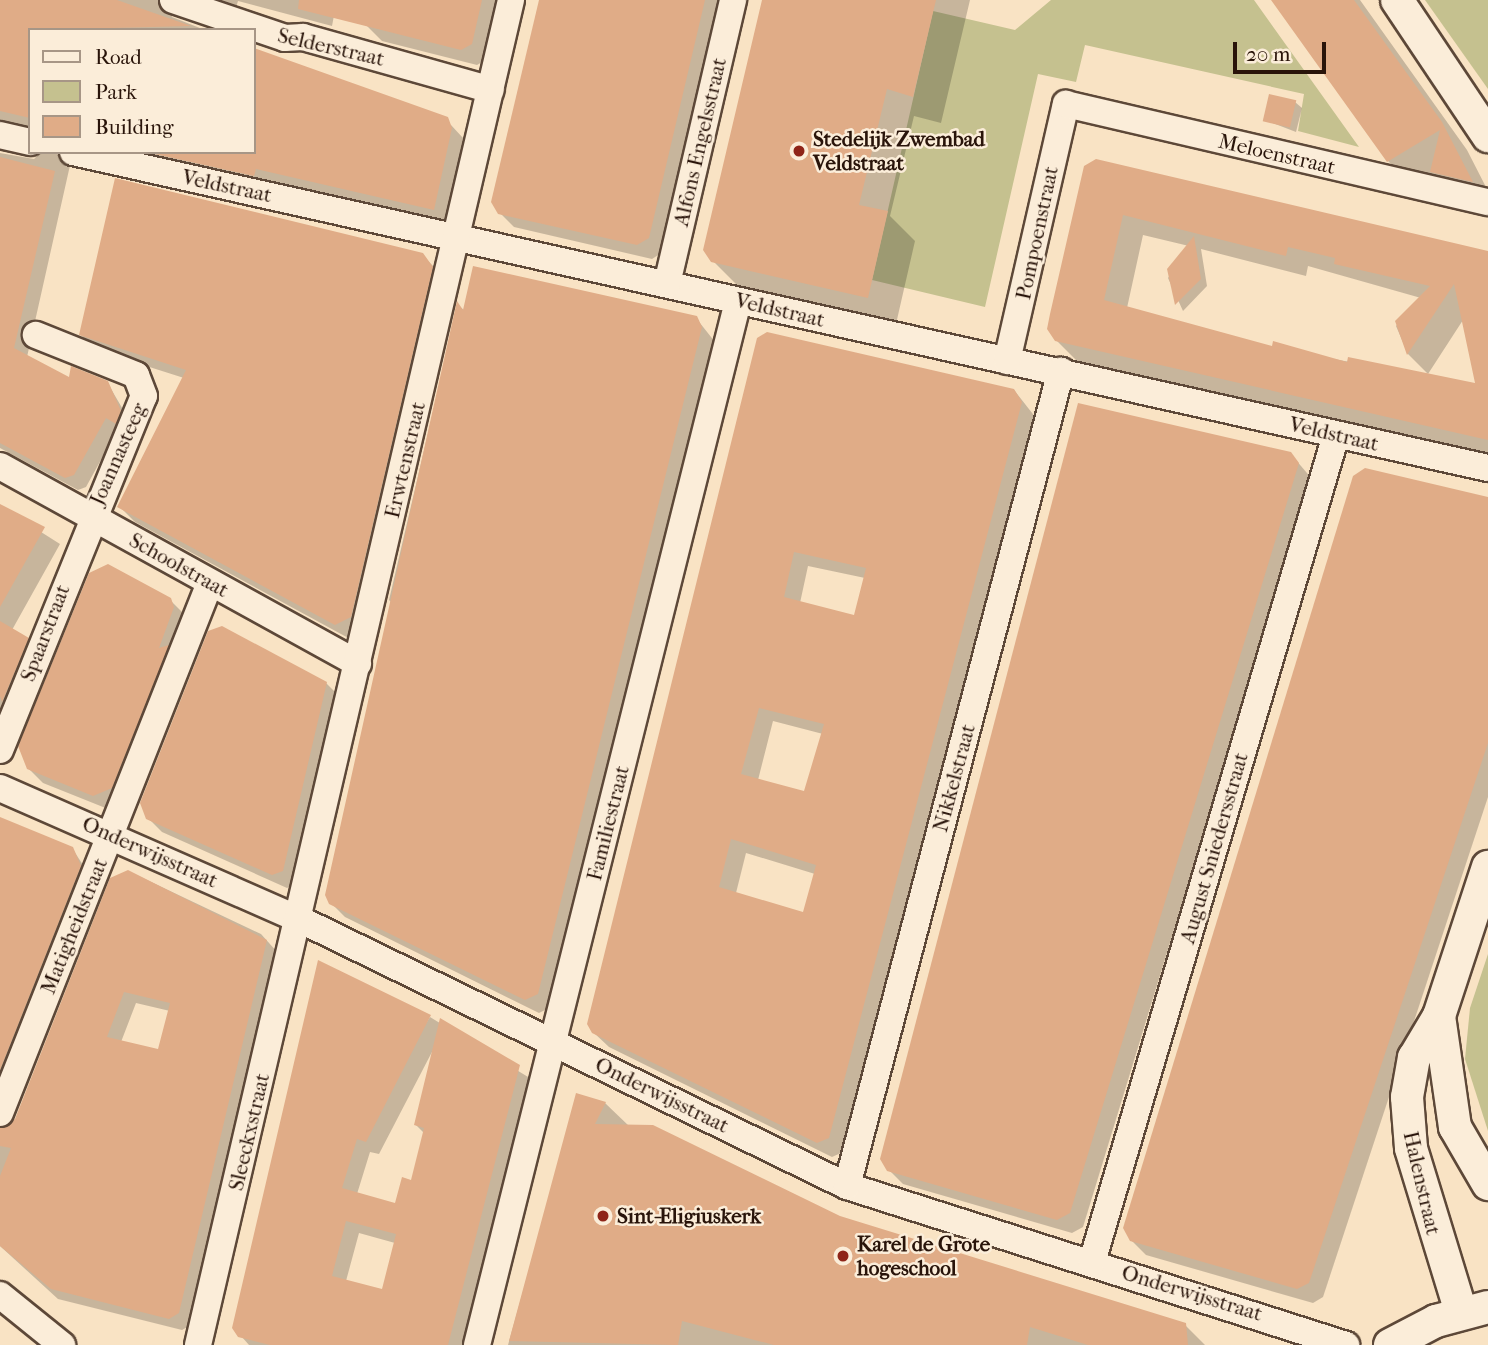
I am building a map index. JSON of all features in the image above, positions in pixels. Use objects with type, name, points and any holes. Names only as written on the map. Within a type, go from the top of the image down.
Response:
[{"type":"street","name":"Selderstraat","points":[[173,0],[256,28]]},
{"type":"street","name":"Erwtenstraat","points":[[299,919],[511,0]]},
{"type":"street","name":"Alfons Engelsstraat","points":[[667,284],[733,0]]},
{"type":"street","points":[[1398,0],[1488,136]]},
{"type":"street","name":"Selderstraat","points":[[256,28],[285,38],[303,37],[491,90]]},
{"type":"street","name":"Meloenstraat","points":[[1066,104],[1488,202]]},
{"type":"street","name":"Pompoenstraat","points":[[1007,361],[1066,104]]},
{"type":"street","points":[[0,135],[28,142]]},
{"type":"street","name":"Veldstraat","points":[[82,154],[1488,468]]},
{"type":"street","name":"Familiestraat","points":[[477,1345],[738,301]]},
{"type":"street","name":"Joannasteeg","points":[[36,335],[136,375],[144,396],[91,516]]},
{"type":"street","name":"Nikkelstraat","points":[[847,1186],[1061,371]]},
{"type":"street","name":"August Sniedersstraat","points":[[1092,1262],[1336,435]]},
{"type":"street","name":"Schoolstraat","points":[[0,466],[358,664]]},
{"type":"street","name":"Spaarstraat","points":[[0,750],[91,516]]},
{"type":"street","name":"Matigheidstraat","points":[[0,1113],[211,583]]},
{"type":"street","name":"Onderwijsstraat","points":[[0,788],[111,833],[299,919],[847,1186],[1346,1345]]},
{"type":"street","name":"Halenstraat","points":[[1479,1314],[1431,1226],[1407,1121],[1414,1058],[1439,1016],[1488,867]]},
{"type":"street","name":"Sleeckxstraat","points":[[198,1345],[299,919]]},
{"type":"street","name":"Halenstraat","points":[[1439,1016],[1455,1126],[1488,1184]]},
{"type":"street","points":[[0,1295],[62,1345]]},
{"type":"street","points":[[1390,1345],[1479,1314]]},
{"type":"green space","points":[[1051,0],[1254,0],[1359,147],[1298,131],[1304,94],[1085,45],[1076,82],[1038,74],[985,307],[872,280],[933,11],[1015,30]]},
{"type":"green space","points":[[1425,0],[1488,0],[1488,89]]},
{"type":"green space","points":[[1488,954],[1488,1131],[1465,1059],[1470,1008]]},
{"type":"building","points":[[0,0],[117,0],[191,26],[28,28],[28,118],[0,111]]},
{"type":"building","points":[[299,0],[482,0],[472,44],[461,50],[298,9]]},
{"type":"building","points":[[539,0],[705,0],[649,238],[637,245],[498,214],[491,202]]},
{"type":"building","name":"Stedelijk Zwembad Veldstraat","points":[[762,0],[936,0],[913,97],[887,89],[859,205],[888,211],[868,298],[711,262],[703,250]]},
{"type":"building","points":[[1271,0],[1354,0],[1442,122],[1473,182],[1430,172],[1440,130],[1387,162]]},
{"type":"building","points":[[256,49],[448,117],[452,128],[434,210],[256,169],[254,176],[155,154],[256,154]]},
{"type":"building","points":[[1269,94],[1296,100],[1290,128],[1263,121]]},
{"type":"building","points":[[0,157],[55,171],[14,348],[69,377],[71,366],[108,381],[121,411],[116,424],[106,418],[74,475],[65,478],[0,443]]},
{"type":"building","points":[[1096,159],[1488,251],[1488,440],[1055,341],[1047,329],[1084,166]],"holes":[[[1123,215],[1286,256],[1288,247],[1335,258],[1334,264],[1430,286],[1395,321],[1407,355],[1454,284],[1475,383],[1348,357],[1347,362],[1273,341],[1272,346],[1104,300]]]},
{"type":"building","points":[[115,178],[423,253],[433,267],[351,617],[335,625],[117,507],[186,370],[79,335]]},
{"type":"building","points":[[1194,236],[1201,279],[1175,305],[1167,269]]},
{"type":"building","points":[[473,266],[697,316],[702,327],[538,994],[525,1000],[329,904],[325,895],[457,301],[463,310]]},
{"type":"building","points":[[767,332],[1014,389],[1022,402],[829,1138],[817,1143],[592,1033],[587,1024],[757,338]],"holes":[[[794,552],[866,568],[854,615],[784,597]],[[759,708],[824,724],[804,791],[741,774]],[[731,839],[816,865],[803,912],[719,887]]]},
{"type":"building","points":[[1078,403],[1291,452],[1299,463],[1070,1213],[1057,1220],[887,1171],[880,1159]]},
{"type":"building","points":[[1365,468],[1488,497],[1488,743],[1309,1283],[1297,1289],[1130,1241],[1123,1228],[1353,476]]},
{"type":"building","points":[[0,504],[45,527],[0,607]]},
{"type":"building","points":[[108,564],[171,598],[174,607],[159,648],[169,645],[112,788],[93,796],[27,769],[18,746],[89,573]]},
{"type":"building","points":[[0,621],[29,638],[2,702],[0,696]]},
{"type":"building","points":[[222,626],[327,682],[283,871],[272,875],[146,819],[140,803],[208,631]]},
{"type":"building","points":[[0,817],[73,847],[81,866],[0,1070]]},
{"type":"building","points":[[128,870],[267,940],[179,1313],[169,1319],[51,1289],[0,1246],[0,1176],[11,1148],[0,1146],[0,1128],[15,1119],[110,878]],"holes":[[[124,992],[170,1003],[158,1049],[107,1037]]]},
{"type":"building","points":[[318,960],[431,1015],[366,1142],[357,1139],[342,1188],[395,1203],[402,1177],[411,1180],[424,1128],[414,1125],[440,1018],[520,1065],[448,1345],[270,1345],[238,1337],[232,1328]],"holes":[[[346,1221],[396,1234],[382,1289],[332,1276]]]},
{"type":"building","points":[[576,1093],[606,1102],[595,1124],[653,1125],[840,1216],[1186,1323],[1188,1345],[1088,1345],[1030,1327],[1027,1345],[774,1345],[682,1321],[678,1345],[509,1341]]},
{"type":"place","name":"Stedelijk Zwembad Veldstraat","points":[[799,151]]},
{"type":"place","name":"Sint-Eligiuskerk","points":[[603,1216]]},
{"type":"place","name":"Karel de Grote hogeschool","points":[[843,1256]]}]
